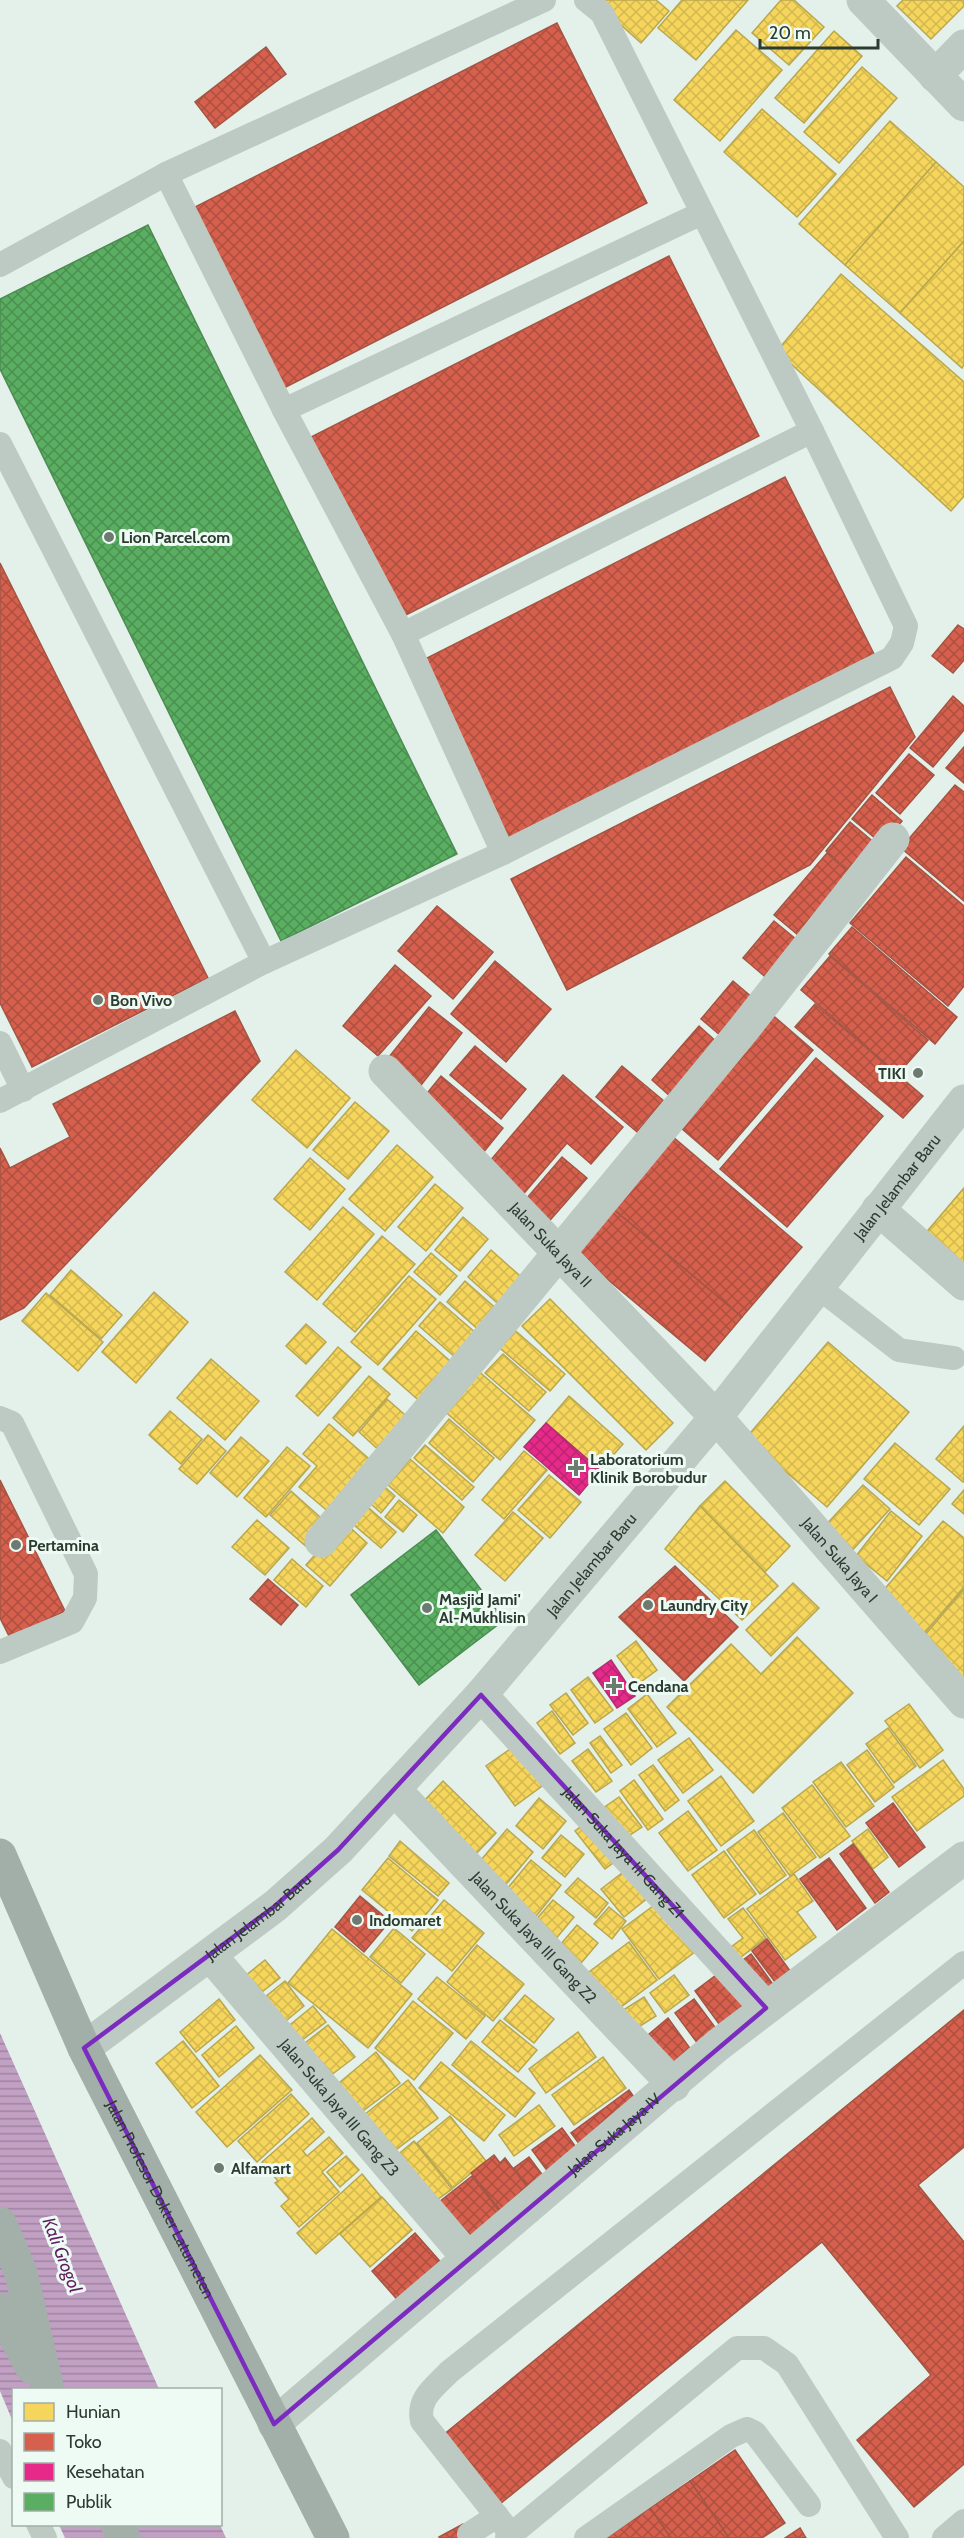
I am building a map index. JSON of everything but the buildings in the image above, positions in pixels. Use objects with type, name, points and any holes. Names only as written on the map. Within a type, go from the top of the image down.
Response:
[{"type":"highway","name":"Jalan Profesor Dokter Latumeten","points":[[0,1855],[84,2048],[333,2538]]},
{"type":"highway","points":[[0,2223],[21,2273],[45,2388]]},
{"type":"highway","points":[[0,2309],[44,2388]]},
{"type":"street","points":[[863,0],[964,105]]},
{"type":"street","points":[[935,76],[964,46]]},
{"type":"street","points":[[321,1541],[743,1030],[893,839]]},
{"type":"street","name":"Jalan Suka Jaya II","points":[[385,1071],[716,1417]]},
{"type":"street","name":"Jalan Jelambar Baru","points":[[84,2048],[275,1906],[338,1850],[481,1695],[716,1417],[964,1101]]},
{"type":"street","points":[[878,1209],[964,1284]]},
{"type":"street","name":"Jalan Suka Jaya I","points":[[716,1417],[964,1702]]},
{"type":"street","name":"Jalan Suka Jaya III Gang Z1","points":[[481,1695],[766,2008]]},
{"type":"street","name":"Jalan Suka Jaya III Gang Z2","points":[[394,1789],[674,2085]]},
{"type":"street","name":"Jalan Suka Jaya IV","points":[[274,2424],[674,2085],[718,2045],[964,1858]]},
{"type":"street","name":"Jalan Suka Jaya III Gang Z3","points":[[210,1955],[468,2258]]},
{"type":"lane","points":[[0,265],[166,174],[544,0]]},
{"type":"lane","points":[[0,1101],[264,962],[502,853],[892,658],[902,642],[906,626],[812,431],[602,13],[586,0]]},
{"type":"lane","points":[[166,174],[284,410],[403,634],[502,853]]},
{"type":"lane","points":[[284,410],[702,213]]},
{"type":"lane","points":[[403,634],[812,431]]},
{"type":"lane","points":[[0,444],[264,962]]},
{"type":"lane","points":[[0,1043],[23,1090]]},
{"type":"lane","points":[[818,1287],[899,1350],[954,1358]]},
{"type":"lane","points":[[0,1418],[12,1424],[86,1574],[86,1598],[72,1623],[0,1652]]},
{"type":"lane","points":[[505,2530],[422,2421],[420,2412],[424,2398],[449,2372],[964,1963]]},
{"type":"lane","points":[[469,2534],[505,2530],[737,2348],[764,2348],[787,2364],[897,2538]]},
{"type":"lane","points":[[586,2538],[730,2436],[747,2429],[755,2433],[809,2505]]},
{"type":"lane","points":[[0,2451],[12,2473]]},
{"type":"lane","points":[[945,2538],[964,2521]]},
{"type":"highlighted area","points":[[481,1695],[766,2008],[274,2424],[84,2048],[275,1906],[338,1850]]},
{"type":"water","name":"Kali Grogol","points":[[0,2033],[159,2388],[12,2388],[12,2420],[0,2391]]},
{"type":"water","points":[[59,2526],[220,2526],[226,2538],[65,2538]]},
{"type":"place","name":"Lion Parcel.com","points":[[109,537]]},
{"type":"place","name":"Bon Vivo","points":[[98,1000]]},
{"type":"place","name":"TIKI","points":[[918,1073]]},
{"type":"place","name":"Laboratorium Klinik Borobudur","points":[[576,1468]]},
{"type":"place","name":"Pertamina","points":[[16,1545]]},
{"type":"place","name":"Laundry City","points":[[648,1605]]},
{"type":"place","name":"Masjid Jami' Al-Mukhlisin","points":[[427,1608]]},
{"type":"place","name":"Cendana","points":[[614,1686]]},
{"type":"place","name":"Indomaret","points":[[357,1920]]},
{"type":"place","name":"Alfamart","points":[[219,2168]]}]
